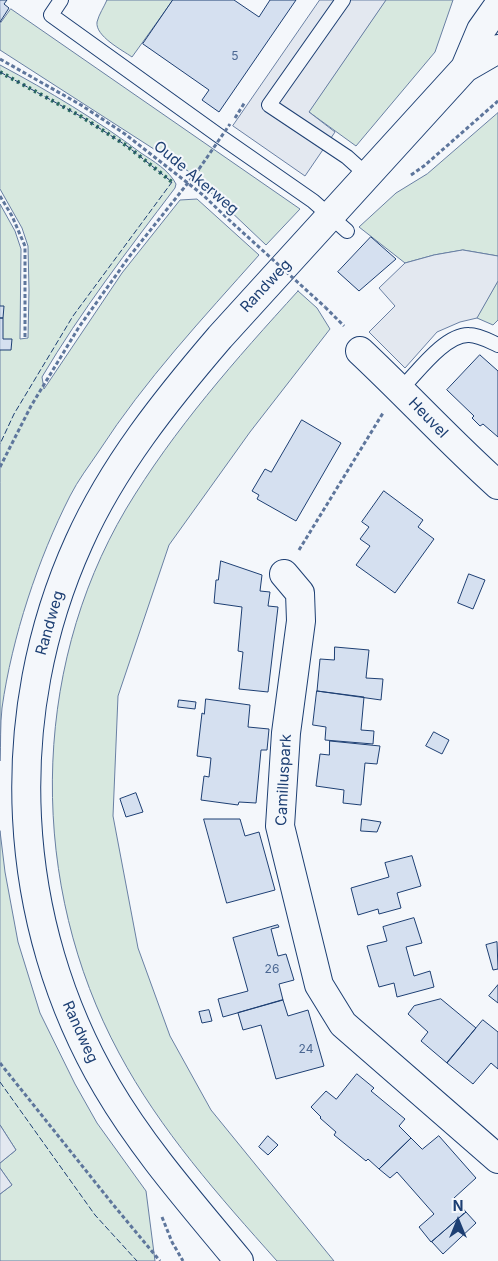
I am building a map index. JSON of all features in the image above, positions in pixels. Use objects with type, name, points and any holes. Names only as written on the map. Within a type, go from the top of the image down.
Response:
[{"type":"main road","name":"Randweg","points":[[238,1261],[168,1176],[128,1121],[92,1060],[68,1010],[47,947],[33,884],[26,806],[27,745],[33,690],[45,636],[59,590],[79,542],[104,494],[130,451],[184,379],[240,315],[339,224],[367,175],[464,68],[481,30],[498,6]]},
{"type":"main road","name":"Randweg","points":[[464,68],[498,49]]},
{"type":"main road","name":"Heuvel","points":[[360,351],[401,389],[456,447],[498,485]]},
{"type":"main road","name":"Camilluspark","points":[[284,574],[300,593],[301,621],[286,734],[280,826],[319,985],[343,1024],[498,1159]]},
{"type":"lane","points":[[61,0],[51,15],[309,198],[339,224]]},
{"type":"lane","points":[[343,0],[269,105],[347,157],[367,175]]},
{"type":"lane","points":[[401,389],[452,338],[472,335],[498,345]]},
{"type":"path","name":"Oude Akerweg","points":[[0,59],[81,105],[125,134],[188,183],[325,307],[345,328]]},
{"type":"path","points":[[408,177],[424,166],[498,101]]},
{"type":"path","points":[[0,467],[31,406],[79,327],[129,257],[193,178],[230,124]]},
{"type":"path","points":[[0,196],[12,216],[25,246],[25,338]]},
{"type":"path","points":[[284,574],[354,458],[401,389]]},
{"type":"path","points":[[0,1063],[160,1261]]},
{"type":"shaded area","points":[[107,0],[173,0],[132,57],[110,42],[100,32],[97,22]]},
{"type":"shaded area","points":[[320,0],[386,0],[309,112],[335,132],[305,176],[233,126]]},
{"type":"shaded area","points":[[386,0],[453,0],[435,52],[356,146],[309,112]]},
{"type":"shaded area","points":[[11,9],[300,209],[266,245],[188,171],[0,50],[0,24]]},
{"type":"shaded area","points":[[0,65],[55,96],[107,129],[160,166],[176,184],[57,352],[42,377],[44,389],[122,273],[180,200],[197,199],[259,255],[155,374],[76,484],[47,546],[19,626],[6,681],[2,708],[0,761],[0,204],[15,231],[21,249],[20,339],[28,338],[29,290],[28,246],[22,228],[0,189]]},
{"type":"shaded area","points":[[498,113],[498,256],[463,250],[405,263],[359,227],[396,193],[427,174]]},
{"type":"shaded area","points":[[463,250],[498,256],[498,281],[477,318],[460,322],[437,332],[405,368],[369,332],[395,306],[379,288],[405,263]]},
{"type":"shaded area","points":[[498,281],[498,320],[493,325],[477,318]]},
{"type":"shaded area","points":[[298,291],[317,308],[330,329],[250,432],[169,545],[118,696],[113,816],[138,948],[170,1036],[211,1110],[334,1261],[277,1261],[192,1162],[135,1081],[119,1053],[89,988],[68,921],[56,851],[52,780],[57,709],[71,640],[94,573],[126,509],[185,423],[252,342]]},
{"type":"shaded area","points":[[0,831],[5,872],[18,942],[40,1013],[75,1084],[97,1123],[146,1191],[155,1261],[0,1261],[0,1194],[12,1185],[0,1168],[0,1163],[16,1150],[0,1125]]},
{"type":"shaded area","points":[[0,1125],[16,1150],[0,1163]]},
{"type":"shaded area","points":[[0,1168],[12,1185],[0,1194]]},
{"type":"building","points":[[0,0],[7,0],[4,4],[9,8],[0,22]]},
{"type":"building","points":[[173,0],[234,0],[259,17],[270,0],[296,0],[219,112],[202,100],[209,90],[143,44]]},
{"type":"building","points":[[371,237],[396,259],[359,291],[338,272]]},
{"type":"building","points":[[0,306],[4,306],[3,318],[0,318]]},
{"type":"building","points":[[0,318],[3,318],[3,339],[12,339],[11,350],[0,350]]},
{"type":"building","points":[[480,355],[498,371],[498,437],[483,424],[480,426],[472,418],[474,416],[447,390]]},
{"type":"building","points":[[302,420],[341,443],[296,521],[257,499],[259,495],[252,491],[265,469],[271,472]]},
{"type":"building","points":[[384,491],[423,520],[418,527],[434,539],[395,593],[356,565],[370,546],[360,539],[369,527],[362,522]]},
{"type":"building","points":[[221,561],[262,575],[260,591],[270,592],[268,606],[278,607],[268,692],[239,689],[243,652],[238,651],[242,607],[214,603],[216,580],[218,580]]},
{"type":"building","points":[[469,574],[485,580],[473,609],[458,603]]},
{"type":"building","points":[[335,647],[369,650],[366,678],[383,679],[381,700],[317,691],[320,659],[334,660]]},
{"type":"building","points":[[317,691],[364,697],[361,730],[374,731],[373,744],[325,740],[326,727],[313,725]]},
{"type":"building","points":[[206,699],[250,705],[248,727],[269,729],[267,750],[261,750],[256,803],[239,802],[238,805],[201,800],[204,776],[209,777],[211,758],[197,756],[202,713],[204,714]]},
{"type":"building","points":[[179,700],[196,702],[195,709],[178,707]]},
{"type":"building","points":[[434,732],[449,740],[442,754],[426,746]]},
{"type":"building","points":[[330,741],[380,746],[377,764],[365,763],[361,805],[343,803],[344,790],[316,786],[320,754],[329,755]]},
{"type":"building","points":[[136,793],[143,812],[126,817],[120,799]]},
{"type":"building","points":[[204,819],[240,819],[245,836],[259,832],[275,890],[227,903]]},
{"type":"building","points":[[362,819],[381,822],[377,832],[361,831]]},
{"type":"building","points":[[412,856],[421,886],[397,893],[401,908],[379,914],[378,909],[358,915],[351,888],[389,877],[385,863]]},
{"type":"building","points":[[414,918],[422,943],[406,947],[414,976],[430,971],[434,987],[397,997],[394,983],[379,987],[367,946],[387,941],[383,927]]},
{"type":"building","points":[[278,925],[279,927],[271,929],[278,956],[286,954],[294,980],[279,984],[283,1000],[223,1017],[218,999],[248,991],[233,938]]},
{"type":"building","points":[[497,942],[498,969],[493,970],[486,945]]},
{"type":"building","points":[[498,985],[498,1003],[489,996]]},
{"type":"building","points":[[441,999],[476,1028],[447,1063],[421,1041],[428,1032],[408,1014],[414,1006]]},
{"type":"building","points":[[283,1000],[288,1016],[308,1010],[324,1066],[276,1079],[261,1025],[243,1030],[238,1013]]},
{"type":"building","points":[[209,1010],[212,1021],[202,1023],[199,1012]]},
{"type":"building","points":[[483,1020],[498,1032],[498,1069],[491,1063],[473,1084],[447,1063]]},
{"type":"building","points":[[357,1074],[374,1088],[371,1091],[405,1119],[399,1126],[411,1138],[379,1169],[334,1135],[336,1132],[311,1107],[326,1091],[336,1099]]},
{"type":"building","points":[[268,1136],[278,1145],[268,1155],[259,1147]]},
{"type":"building","points":[[439,1136],[476,1178],[454,1198],[466,1212],[431,1242],[419,1227],[434,1214],[397,1172],[390,1178],[379,1169],[411,1138],[422,1149]]},
{"type":"building","points":[[466,1212],[476,1223],[443,1254],[432,1242]]},
{"type":"hedge","points":[[0,72],[82,117],[127,146],[172,182]]},
{"type":"fence","points":[[0,72],[82,117],[127,146],[172,182],[73,316],[14,414],[0,444]]},
{"type":"fence","points":[[0,1082],[95,1215],[137,1261]]}]
